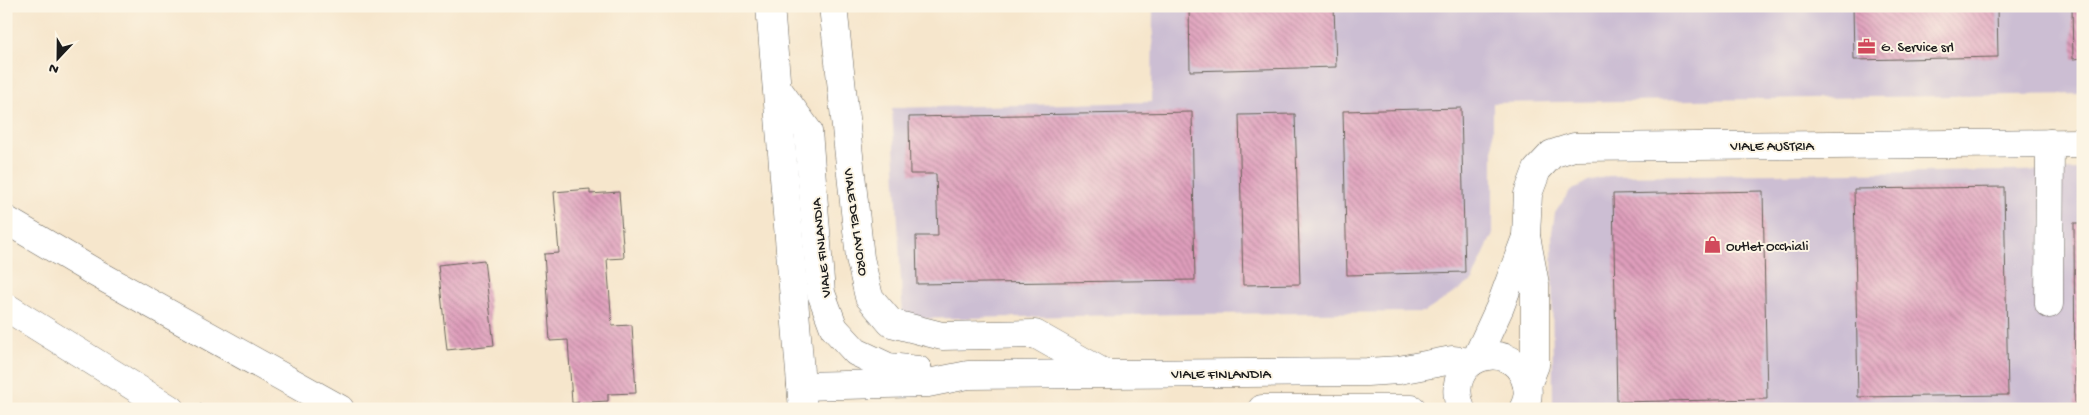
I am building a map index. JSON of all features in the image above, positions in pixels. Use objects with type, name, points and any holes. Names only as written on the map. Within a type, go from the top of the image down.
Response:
[{"type":"street","points":[[770,6],[802,397]]},
{"type":"street","name":"VIALE DEL LAVORO","points":[[833,6],[860,258],[869,297],[891,323],[942,336],[1035,334],[1106,374]]},
{"type":"street","name":"VIALE FINLANDIA","points":[[777,88],[808,131],[821,293],[834,328],[856,352],[888,367],[968,375],[1367,372],[1399,370],[1452,360],[1474,361],[1486,356],[1497,356],[1508,359],[1524,374],[1525,397]]},
{"type":"street","points":[[2049,304],[2050,143]]},
{"type":"street","name":"VIALE AUSTRIA","points":[[1525,397],[1536,365],[1535,284],[1526,236],[1528,194],[1537,170],[1552,154],[1574,147],[2083,143]]},
{"type":"street","points":[[6,220],[94,272],[340,409]]},
{"type":"street","name":"VIALE AUSTRIA","points":[[1474,361],[1500,307],[1526,236]]},
{"type":"street","points":[[6,308],[170,409]]},
{"type":"street","points":[[1461,409],[1457,393],[1459,378],[1474,361]]},
{"type":"street","name":"VIALE FINLANDIA","points":[[802,397],[928,383],[968,375]]},
{"type":"street","points":[[1262,409],[1412,409]]},
{"type":"shaded area","points":[[1153,6],[2083,6],[2083,94],[1493,103],[1493,233],[1472,281],[1425,312],[903,319],[892,108],[1152,102]]},
{"type":"shaded area","points":[[2083,170],[2083,409],[1553,409],[1552,232],[1555,213],[1569,192],[1588,181],[1608,176]]},
{"type":"building","points":[[1189,6],[1334,6],[1336,67],[1190,71]]},
{"type":"building","points":[[1853,6],[1997,6],[1998,57],[1854,60]]},
{"type":"building","points":[[2072,6],[2083,6],[2083,58],[2073,59]]},
{"type":"building","points":[[1461,108],[1465,272],[1347,275],[1343,111]]},
{"type":"building","points":[[1192,112],[1195,280],[917,284],[916,236],[938,236],[936,174],[910,174],[909,117]]},
{"type":"building","points":[[1295,114],[1300,284],[1243,285],[1239,115]]},
{"type":"building","points":[[2004,187],[2008,395],[1858,397],[1854,189]]},
{"type":"building","points":[[590,189],[590,194],[619,192],[624,258],[607,259],[612,326],[632,325],[636,393],[608,394],[608,401],[572,403],[568,340],[550,341],[544,254],[559,253],[554,192]]},
{"type":"building","points":[[1763,191],[1767,399],[1617,402],[1613,194]]},
{"type":"building","points":[[2074,223],[2083,223],[2083,409],[2075,409]]},
{"type":"building","points":[[484,260],[494,345],[447,350],[438,265]]},
{"type":"place","name":"G. Service srl","points":[[1867,46]]},
{"type":"place","name":"Outlet Occhiali","points":[[1712,245]]}]
